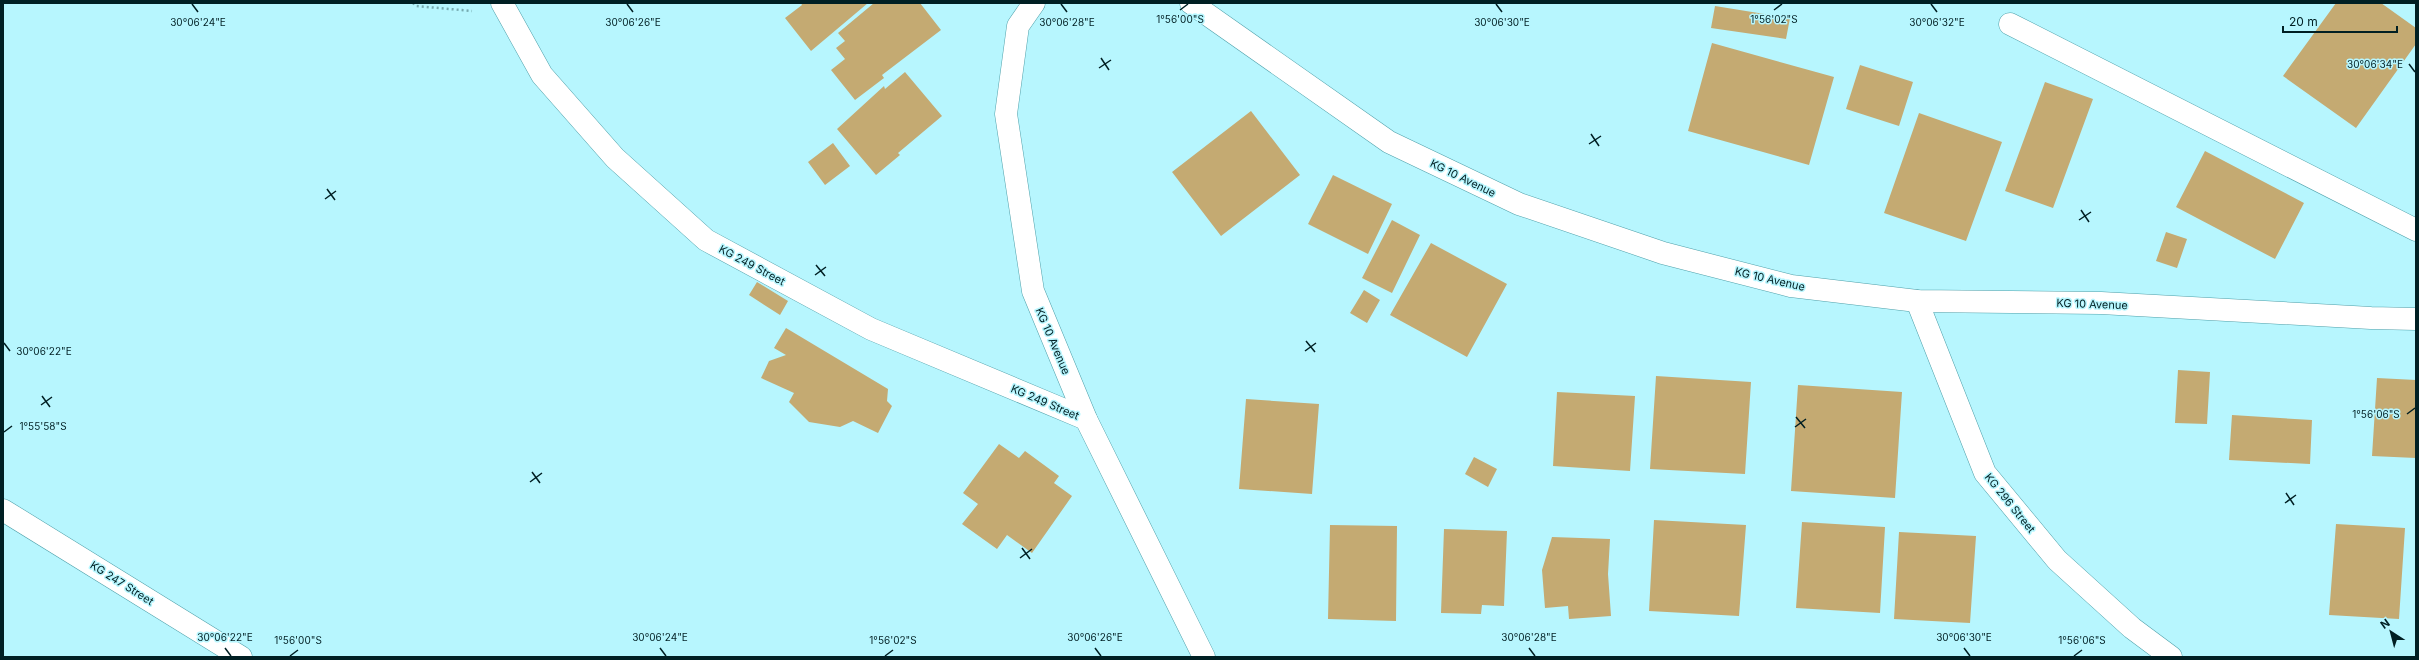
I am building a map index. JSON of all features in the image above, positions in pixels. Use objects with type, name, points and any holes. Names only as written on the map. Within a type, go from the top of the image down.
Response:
[{"type":"street","name":"KG 10 Avenue","points":[[1034,3],[1018,26],[1006,114],[1033,291],[1086,419],[1204,657]]},
{"type":"street","name":"KG 10 Avenue","points":[[1191,3],[1389,142],[1518,204],[1663,253],[1792,286],[1917,301],[2100,303],[2371,318],[2416,319]]},
{"type":"street","name":"KG 249 Street","points":[[505,9],[542,75],[615,158],[706,240],[871,329],[1086,419]]},
{"type":"street","points":[[2010,24],[2416,230]]},
{"type":"street","name":"KG 296 Street","points":[[1917,301],[1984,473],[2057,560],[2132,628],[2171,657]]},
{"type":"street","name":"KG 247 Street","points":[[3,510],[241,657]]},
{"type":"path","points":[[413,3],[416,6],[505,9]]},
{"type":"building","points":[[801,3],[868,3],[811,51],[785,18],[802,5]]},
{"type":"building","points":[[874,3],[920,3],[941,30],[882,75],[884,78],[855,100],[831,70],[845,59],[836,48],[845,41],[838,33]]},
{"type":"building","points":[[2336,3],[2381,3],[2416,28],[2416,44],[2356,128],[2283,76]]},
{"type":"building","points":[[1715,6],[1790,18],[1786,39],[1711,28]]},
{"type":"building","points":[[1712,43],[1834,77],[1809,165],[1688,131]]},
{"type":"building","points":[[1860,65],[1913,82],[1899,126],[1846,109]]},
{"type":"building","points":[[905,72],[942,116],[898,153],[900,155],[876,175],[837,129],[884,86],[885,89]]},
{"type":"building","points":[[2045,82],[2093,99],[2053,208],[2005,191]]},
{"type":"building","points":[[1251,111],[1300,175],[1221,236],[1172,172]]},
{"type":"building","points":[[1919,113],[2002,142],[1966,241],[1884,213]]},
{"type":"building","points":[[833,143],[850,166],[825,185],[808,162]]},
{"type":"building","points":[[2205,151],[2304,203],[2275,259],[2176,207]]},
{"type":"building","points":[[1333,175],[1392,204],[1368,254],[1308,224]]},
{"type":"building","points":[[1392,220],[1420,235],[1392,293],[1362,278]]},
{"type":"building","points":[[2166,232],[2187,239],[2177,268],[2156,261]]},
{"type":"building","points":[[1431,243],[1507,284],[1467,357],[1390,315]]},
{"type":"building","points":[[757,282],[788,301],[780,315],[749,295]]},
{"type":"building","points":[[1364,290],[1380,300],[1367,323],[1350,313]]},
{"type":"building","points":[[786,328],[888,389],[887,401],[892,406],[878,433],[853,421],[840,427],[809,422],[789,402],[794,393],[761,378],[769,361],[786,355],[774,348]]},
{"type":"building","points":[[2178,370],[2210,372],[2207,424],[2175,423]]},
{"type":"building","points":[[1656,376],[1751,382],[1745,474],[1650,469]]},
{"type":"building","points":[[2377,378],[2416,380],[2416,458],[2372,456]]},
{"type":"building","points":[[1798,385],[1902,392],[1895,498],[1791,491]]},
{"type":"building","points":[[1557,392],[1635,396],[1630,471],[1553,466]]},
{"type":"building","points":[[1246,399],[1319,404],[1312,494],[1239,489]]},
{"type":"building","points":[[2232,415],[2312,420],[2310,464],[2229,460]]},
{"type":"building","points":[[999,444],[1019,458],[1025,451],[1059,476],[1054,483],[1072,496],[1032,553],[1007,535],[997,549],[962,524],[978,504],[963,493]]},
{"type":"building","points":[[1474,457],[1497,469],[1488,487],[1465,474]]},
{"type":"building","points":[[1654,520],[1746,525],[1739,616],[1649,611]]},
{"type":"building","points":[[1802,522],[1885,527],[1880,613],[1796,608]]},
{"type":"building","points":[[2336,524],[2405,528],[2399,619],[2329,615]]},
{"type":"building","points":[[1330,525],[1397,526],[1396,621],[1328,619]]},
{"type":"building","points":[[1444,529],[1507,531],[1504,606],[1482,605],[1481,614],[1441,613]]},
{"type":"building","points":[[1899,532],[1976,536],[1970,623],[1894,619]]},
{"type":"building","points":[[1552,537],[1610,539],[1608,574],[1611,616],[1569,619],[1568,606],[1545,608],[1542,570]]}]
